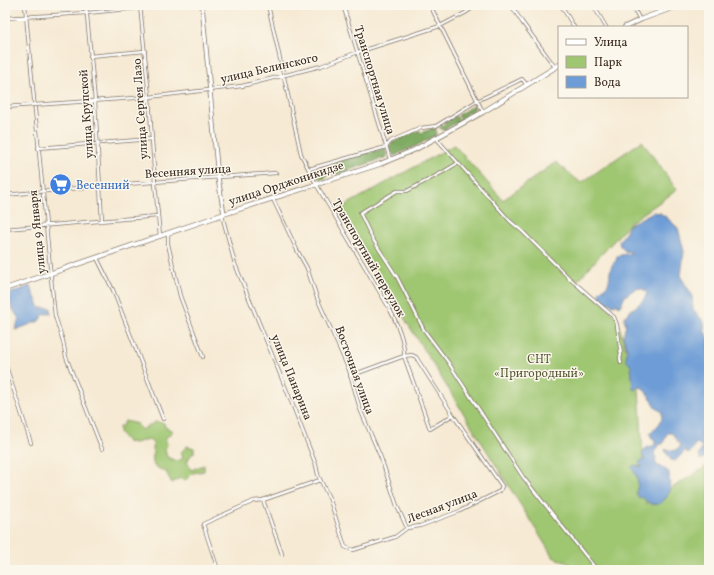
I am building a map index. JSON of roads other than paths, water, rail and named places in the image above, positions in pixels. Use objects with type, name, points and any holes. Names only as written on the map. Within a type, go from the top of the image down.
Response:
[{"type":"main road","points":[[627,26],[680,5]]},
{"type":"main road","name":"улица Орджоникидзе","points":[[5,288],[98,258],[223,214],[414,150],[483,112],[557,66]]},
{"type":"street","name":"улица 9 Января","points":[[25,5],[45,225],[55,316],[63,341],[66,357],[102,449]]},
{"type":"street","name":"улица Крупской","points":[[86,5],[95,101],[102,221]]},
{"type":"street","points":[[5,18],[87,14],[168,5]]},
{"type":"street","name":"улица Панарина","points":[[202,5],[218,178],[223,214],[235,264],[293,406],[316,465],[320,480],[330,500],[346,547]]},
{"type":"street","points":[[268,5],[301,154],[316,184]]},
{"type":"street","name":"Транспортная улица","points":[[343,5],[390,159]]},
{"type":"street","points":[[430,5],[483,112]]},
{"type":"street","name":"улица Белинского","points":[[5,107],[149,97],[242,86],[321,66],[358,52],[440,26],[477,5]]},
{"type":"street","points":[[511,5],[522,22],[557,66]]},
{"type":"street","points":[[561,5],[573,26]]},
{"type":"street","points":[[593,5],[605,26]]},
{"type":"street","points":[[632,5],[640,20]]},
{"type":"street","name":"улица Сергея Лазо","points":[[141,7],[149,97],[154,183],[160,236]]},
{"type":"street","points":[[90,56],[145,51]]},
{"type":"street","points":[[309,169],[386,147],[391,142],[421,128],[436,126],[477,101],[522,79],[527,85]]},
{"type":"street","points":[[436,138],[510,221],[569,278],[614,317],[617,325],[621,364]]},
{"type":"street","points":[[38,148],[151,139]]},
{"type":"street","points":[[458,162],[443,172],[407,191],[397,191],[360,213],[372,238],[397,277],[424,330],[448,362],[523,477],[597,570]]},
{"type":"street","name":"Весенняя улица","points":[[5,195],[100,186],[276,173]]},
{"type":"street","name":"Транспортный переулок","points":[[316,184],[396,322],[405,349],[404,356],[430,429],[453,415]]},
{"type":"street","name":"Восточная улица","points":[[273,198],[307,268],[317,298],[350,376],[360,409],[381,458],[397,506],[407,528]]},
{"type":"street","points":[[5,228],[158,216]]},
{"type":"street","points":[[168,233],[168,244],[180,296],[203,357]]},
{"type":"street","points":[[98,258],[113,290],[163,419]]},
{"type":"street","points":[[350,376],[404,356],[412,355],[416,357],[453,415]]},
{"type":"street","points":[[5,363],[31,443]]},
{"type":"street","name":"Лесная улица","points":[[346,547],[353,550],[395,537],[407,528],[420,526],[460,511],[500,491],[502,486],[453,415]]},
{"type":"street","points":[[218,570],[203,524],[254,501],[263,500],[320,480]]},
{"type":"street","points":[[263,500],[282,554]]},
{"type":"water","points":[[653,212],[660,213],[678,228],[684,251],[681,277],[692,295],[693,309],[704,322],[705,332],[709,338],[709,452],[706,457],[700,460],[699,455],[702,448],[696,443],[690,453],[687,453],[686,450],[675,461],[671,460],[665,451],[666,449],[674,451],[680,448],[680,445],[672,433],[667,433],[663,444],[659,444],[654,453],[656,458],[655,462],[658,466],[669,472],[670,491],[664,500],[658,504],[650,503],[642,497],[639,498],[636,493],[636,474],[632,468],[633,465],[642,467],[639,462],[644,459],[642,454],[647,447],[655,444],[655,440],[651,437],[650,433],[662,419],[662,412],[655,407],[653,401],[642,387],[635,390],[633,389],[631,366],[626,360],[627,348],[623,336],[626,325],[624,318],[643,300],[647,293],[643,289],[636,288],[625,296],[621,305],[618,306],[618,304],[606,304],[605,301],[601,300],[599,292],[607,286],[613,263],[616,261],[617,256],[631,253],[625,251],[620,246],[619,241],[629,225]]},
{"type":"water","points":[[30,286],[40,308],[51,308],[51,313],[43,315],[39,321],[15,330],[19,319],[11,306],[9,294]]},
{"type":"place","name":"Весенний","points":[[60,185]]},
{"type":"park label","name":"СНТ «Пригородный»","points":[[539,366]]}]
